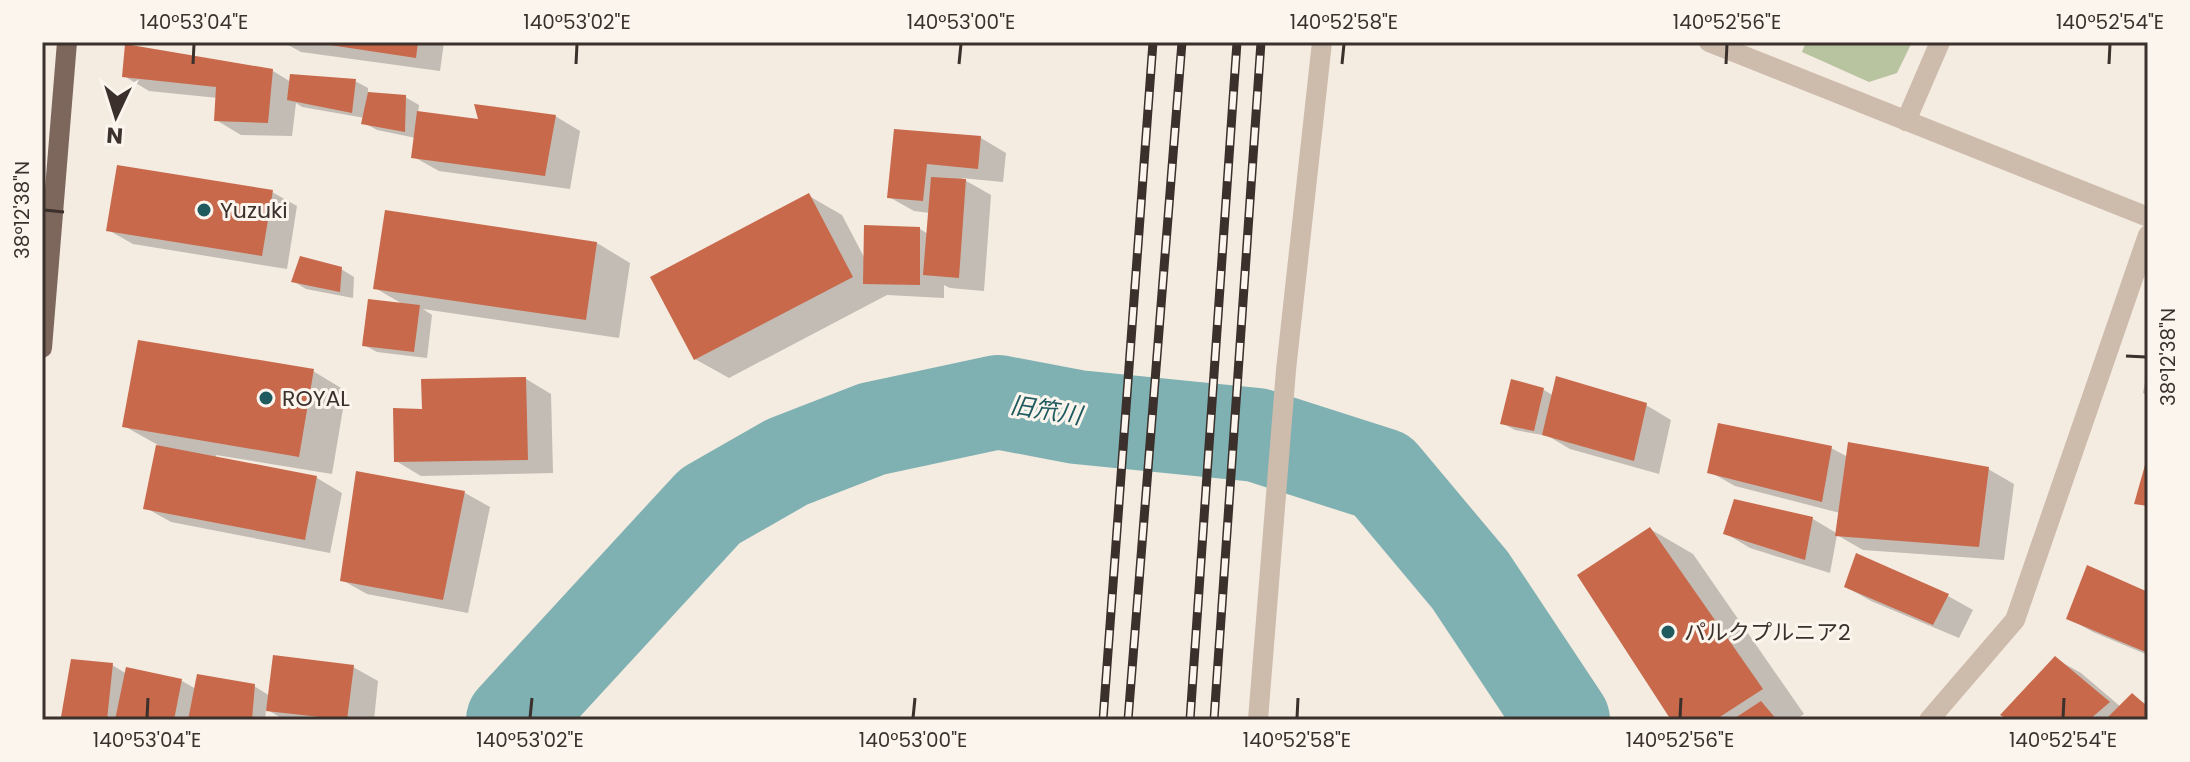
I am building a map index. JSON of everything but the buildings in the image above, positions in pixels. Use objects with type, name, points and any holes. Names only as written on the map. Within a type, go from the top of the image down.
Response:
[{"type":"main road","points":[[42,348],[67,42]]},
{"type":"street","points":[[1258,720],[1286,370],[1322,42]]},
{"type":"street","points":[[1709,42],[2148,217]]},
{"type":"street","points":[[1906,121],[1940,42]]},
{"type":"street","points":[[1929,720],[2015,620],[2148,235]]},
{"type":"green space","points":[[1806,42],[1912,42],[1897,73],[1869,82],[1802,52]]},
{"type":"waterway","name":"旧笊川","points":[[513,720],[710,506],[787,462],[872,429],[998,402],[1077,417],[1257,435],[1382,475],[1470,580],[1563,720]]},
{"type":"railway","points":[[1103,720],[1153,42]]},
{"type":"railway","points":[[1128,720],[1182,42]]},
{"type":"railway","points":[[1190,720],[1237,42]]},
{"type":"railway","points":[[1214,720],[1261,42]]},
{"type":"place","name":"Yuzuki","points":[[204,210]]},
{"type":"place","name":"ROYAL","points":[[266,398]]},
{"type":"place","name":"パルクプルニア2","points":[[1668,632]]}]
